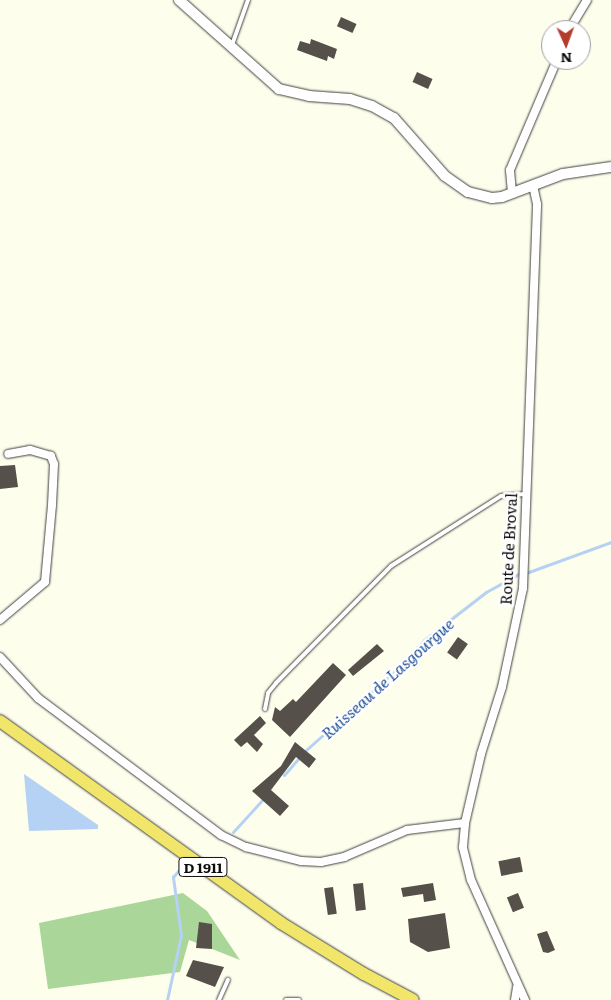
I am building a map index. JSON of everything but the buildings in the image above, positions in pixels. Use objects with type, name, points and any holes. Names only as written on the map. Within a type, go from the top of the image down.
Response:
[{"type":"main road","name":"D 1911","points":[[0,721],[281,923],[364,974],[413,1000]]},
{"type":"street","points":[[179,0],[279,89],[309,96],[350,99],[372,106],[394,118],[445,176],[468,192],[492,198],[512,193],[563,174],[611,167]]},
{"type":"street","points":[[575,20],[587,0]]},
{"type":"street","points":[[512,193],[510,170],[553,70]]},
{"type":"street","name":"Route de Broval","points":[[525,1000],[517,987],[467,868],[464,823],[516,633],[523,588],[537,204],[533,185]]},
{"type":"street","points":[[0,620],[45,582],[54,464],[51,456],[30,450],[8,454]]},
{"type":"street","points":[[0,657],[38,698],[221,835],[246,847],[301,860],[321,862],[344,857],[407,830],[464,823]]},
{"type":"street","points":[[515,1000],[517,987]]},
{"type":"lane","points":[[232,47],[248,0]]},
{"type":"lane","points":[[265,709],[268,693],[276,682],[391,566],[502,496],[525,494]]},
{"type":"lane","points":[[219,1000],[228,980]]},
{"type":"lane","points":[[286,1000],[299,1000]]},
{"type":"green space","points":[[183,893],[207,911],[240,960],[189,940],[180,972],[48,989],[39,923]]},
{"type":"water","points":[[24,774],[98,825],[98,829],[29,831]]},
{"type":"waterway","name":"Ruisseau de Lasgourgue","points":[[526,573],[611,542]]},
{"type":"waterway","name":"Ruisseau de Lasgourgue","points":[[306,750],[394,672],[424,640],[486,592],[519,574]]},
{"type":"waterway","name":"Ruisseau de Lasgourgue","points":[[284,775],[298,759]]},
{"type":"waterway","name":"Ruisseau de Lasgourgue","points":[[233,832],[265,797]]},
{"type":"waterway","name":"Ruisseau de Lasgourgue","points":[[167,1000],[181,935],[173,877],[178,871],[189,869]]}]
